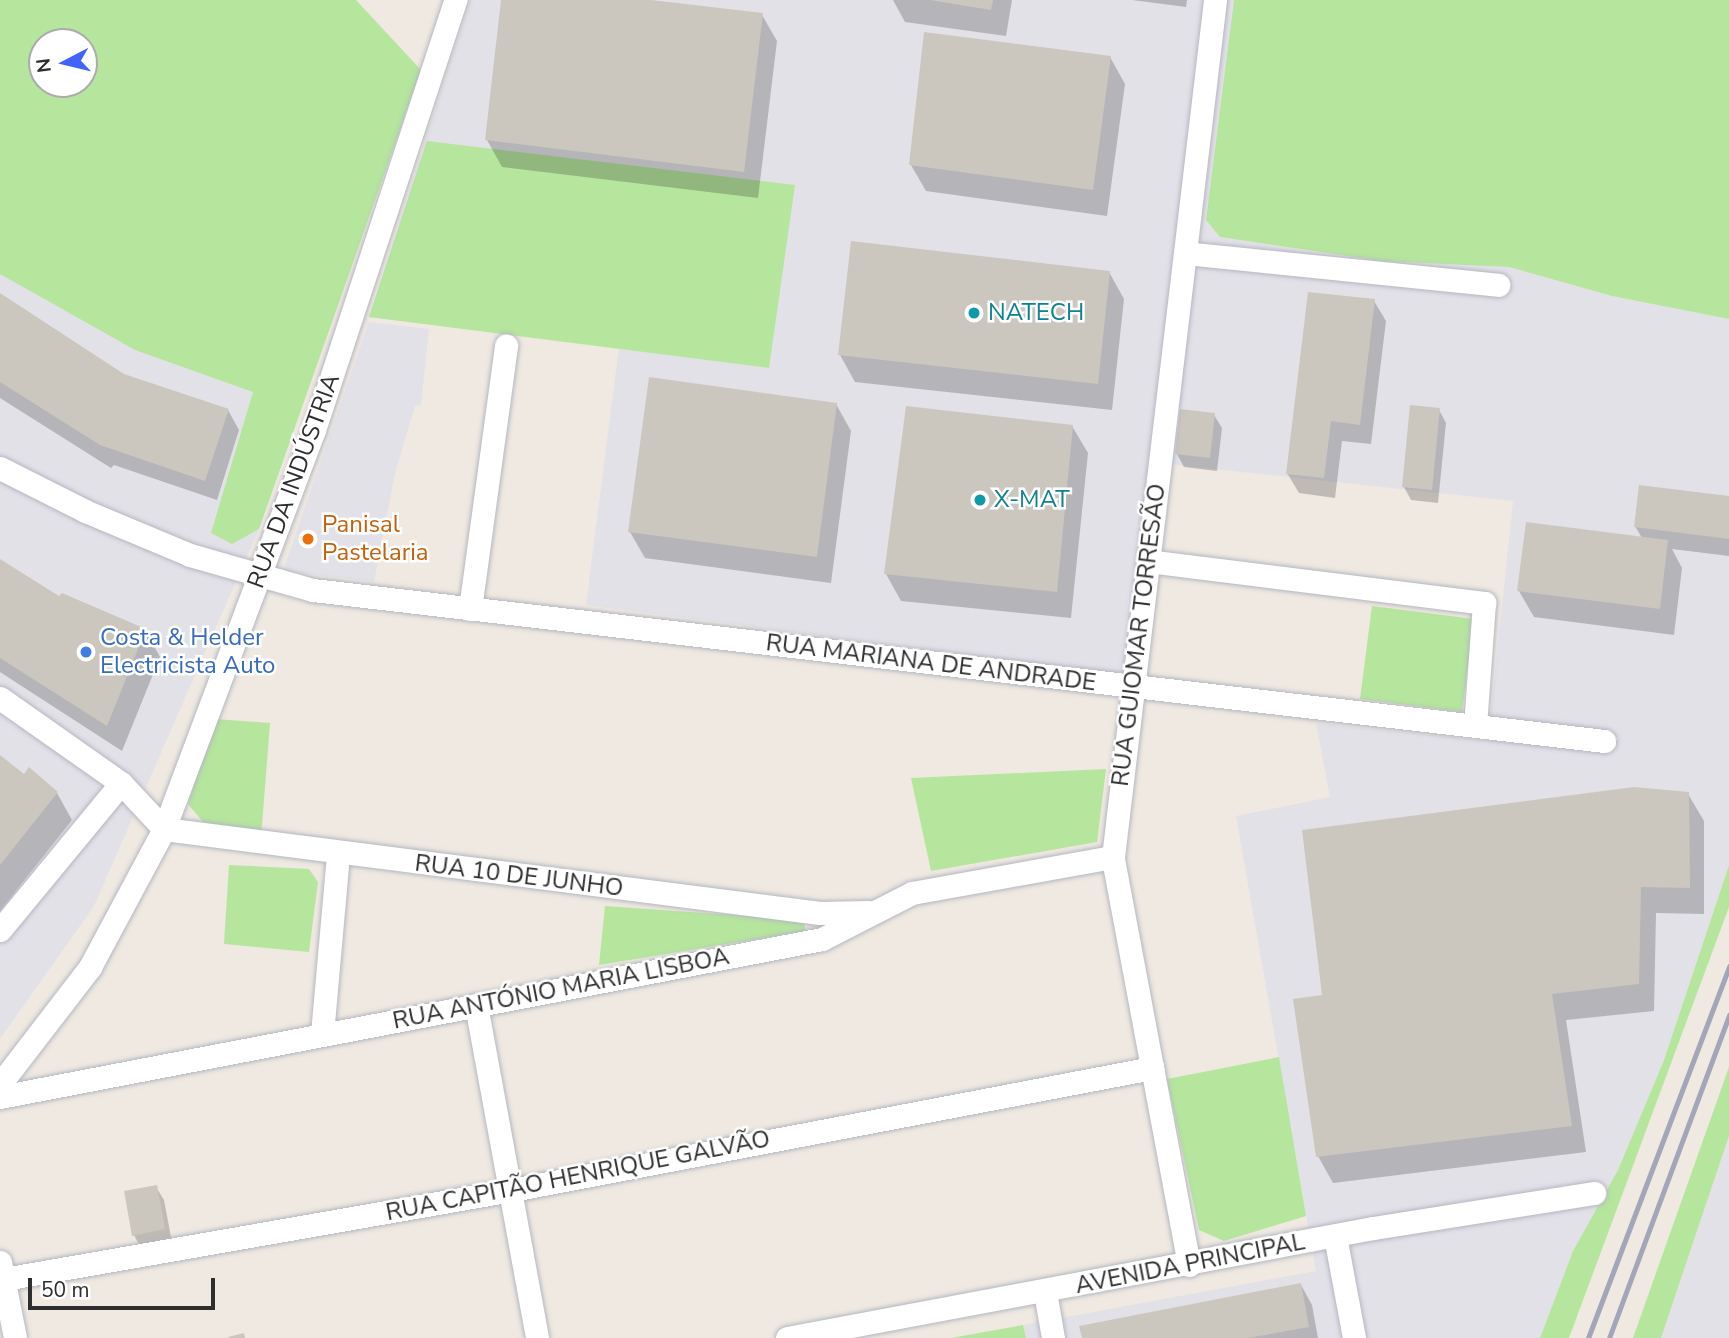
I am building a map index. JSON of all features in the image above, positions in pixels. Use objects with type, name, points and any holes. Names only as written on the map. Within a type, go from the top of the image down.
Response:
[{"type":"street","name":"RUA DA INDÚSTRIA","points":[[0,1084],[90,967],[164,829],[314,430],[455,0]]},
{"type":"street","name":"RUA GUIOMAR TORRESÃO","points":[[1189,1265],[1113,857],[1215,0]]},
{"type":"street","points":[[1185,253],[1498,285]]},
{"type":"street","points":[[470,609],[506,345]]},
{"type":"street","name":"RUA MARIANA DE ANDRADE","points":[[0,468],[85,511],[190,555],[313,590],[1604,741]]},
{"type":"street","points":[[1148,561],[1484,603],[1475,726]]},
{"type":"street","points":[[0,698],[121,783],[164,829]]},
{"type":"street","points":[[0,930],[121,783]]},
{"type":"street","name":"RUA 10 DE JUNHO","points":[[164,829],[338,855],[820,913],[875,912]]},
{"type":"street","points":[[322,1034],[338,855]]},
{"type":"street","name":"RUA ANTÓNIO MARIA LISBOA","points":[[0,1097],[822,939],[912,893],[1113,857]]},
{"type":"street","points":[[476,1005],[512,1189],[537,1338]]},
{"type":"street","name":"RUA CAPITÃO HENRIQUE GALVÃO","points":[[2,1270],[512,1189],[1152,1068]]},
{"type":"street","name":"AVENIDA PRINCIPAL","points":[[787,1338],[1335,1236],[1594,1193]]},
{"type":"street","points":[[1335,1236],[1354,1338]]},
{"type":"street","points":[[2,1270],[15,1338]]},
{"type":"street","points":[[1045,1292],[1054,1338]]},
{"type":"shaded area","points":[[470,0],[1234,0],[1206,220],[1220,237],[1381,261],[1509,267],[1612,296],[1729,319],[1729,865],[1664,1060],[1618,1170],[1573,1251],[1540,1338],[1026,1338],[1023,1325],[1316,1271],[1236,816],[1330,797],[1316,723],[1488,741],[1513,501],[1148,462],[1124,675],[586,605],[619,347],[369,317]]},
{"type":"shaded area","points":[[0,274],[302,407],[259,529],[94,906],[0,1039]]},
{"type":"shaded area","points":[[369,322],[429,329],[421,405],[415,406],[395,473],[374,582],[283,571]]},
{"type":"shaded area","points":[[1729,1136],[1729,1338],[1661,1338],[1715,1178]]},
{"type":"green space","points":[[0,0],[356,0],[421,70],[259,529],[232,544],[211,533],[253,392],[135,350],[0,274]]},
{"type":"green space","points":[[1234,0],[1729,0],[1729,319],[1612,296],[1509,267],[1381,261],[1220,237],[1206,220]]},
{"type":"green space","points":[[427,141],[795,185],[769,368],[369,317]]},
{"type":"green space","points":[[1372,606],[1474,619],[1462,712],[1360,699]]},
{"type":"green space","points":[[215,719],[270,723],[261,838],[209,829],[188,804]]},
{"type":"green space","points":[[1106,769],[1097,842],[931,871],[911,778]]},
{"type":"green space","points":[[229,865],[309,869],[318,882],[309,952],[224,944]]},
{"type":"green space","points":[[1729,865],[1729,907],[1569,1338],[1540,1338],[1573,1251],[1618,1170],[1664,1060]]},
{"type":"green space","points":[[605,906],[803,920],[806,931],[599,965]]},
{"type":"green space","points":[[1279,1057],[1306,1216],[1224,1241],[1199,1230],[1167,1079]]},
{"type":"green space","points":[[1729,1067],[1729,1136],[1661,1338],[1633,1338]]},
{"type":"green space","points":[[1023,1325],[1026,1338],[951,1338]]},
{"type":"building","points":[[501,0],[651,0],[763,13],[744,172],[485,140]]},
{"type":"building","points":[[930,0],[993,0],[991,10]]},
{"type":"building","points":[[924,32],[1111,56],[1093,190],[909,165]]},
{"type":"building","name":"NATECH","points":[[851,241],[1110,271],[1098,384],[838,355]]},
{"type":"building","points":[[1308,292],[1375,299],[1360,425],[1331,421],[1324,478],[1286,474]]},
{"type":"building","points":[[0,293],[124,374],[229,409],[205,481],[100,445],[0,382]]},
{"type":"building","points":[[649,377],[837,403],[817,557],[628,532]]},
{"type":"building","points":[[1410,405],[1440,408],[1432,490],[1402,487]]},
{"type":"building","name":"X-MAT","points":[[906,406],[1073,425],[1057,592],[884,574]]},
{"type":"building","points":[[1180,409],[1215,413],[1210,458],[1175,454]]},
{"type":"building","points":[[1639,485],[1729,496],[1729,539],[1634,527]]},
{"type":"building","points":[[1526,522],[1668,540],[1660,609],[1517,591]]},
{"type":"building","name":"Costa & Helder Electricista Auto","points":[[0,559],[59,596],[62,593],[146,629],[107,726],[0,658]]},
{"type":"building","points":[[0,755],[24,774],[29,767],[58,792],[0,865]]},
{"type":"building","points":[[1634,787],[1689,792],[1690,888],[1641,887],[1639,984],[1552,994],[1572,1126],[1316,1157],[1293,999],[1322,995],[1302,830]]},
{"type":"building","points":[[157,1185],[165,1229],[132,1236],[124,1191]]},
{"type":"building","points":[[1301,1283],[1309,1327],[1248,1338],[1082,1338],[1079,1326]]},
{"type":"building","points":[[244,1333],[245,1338],[228,1338],[228,1337]]},
{"type":"railway","points":[[1588,1338],[1729,966]]},
{"type":"railway","points":[[1609,1338],[1729,1015]]},
{"type":"place","name":"NATECH","points":[[974,313]]},
{"type":"place","name":"X-MAT","points":[[980,500]]},
{"type":"place","name":"Panisal Pastelaria","points":[[308,539]]},
{"type":"place","name":"Costa & Helder Electricista Auto","points":[[86,652]]}]
